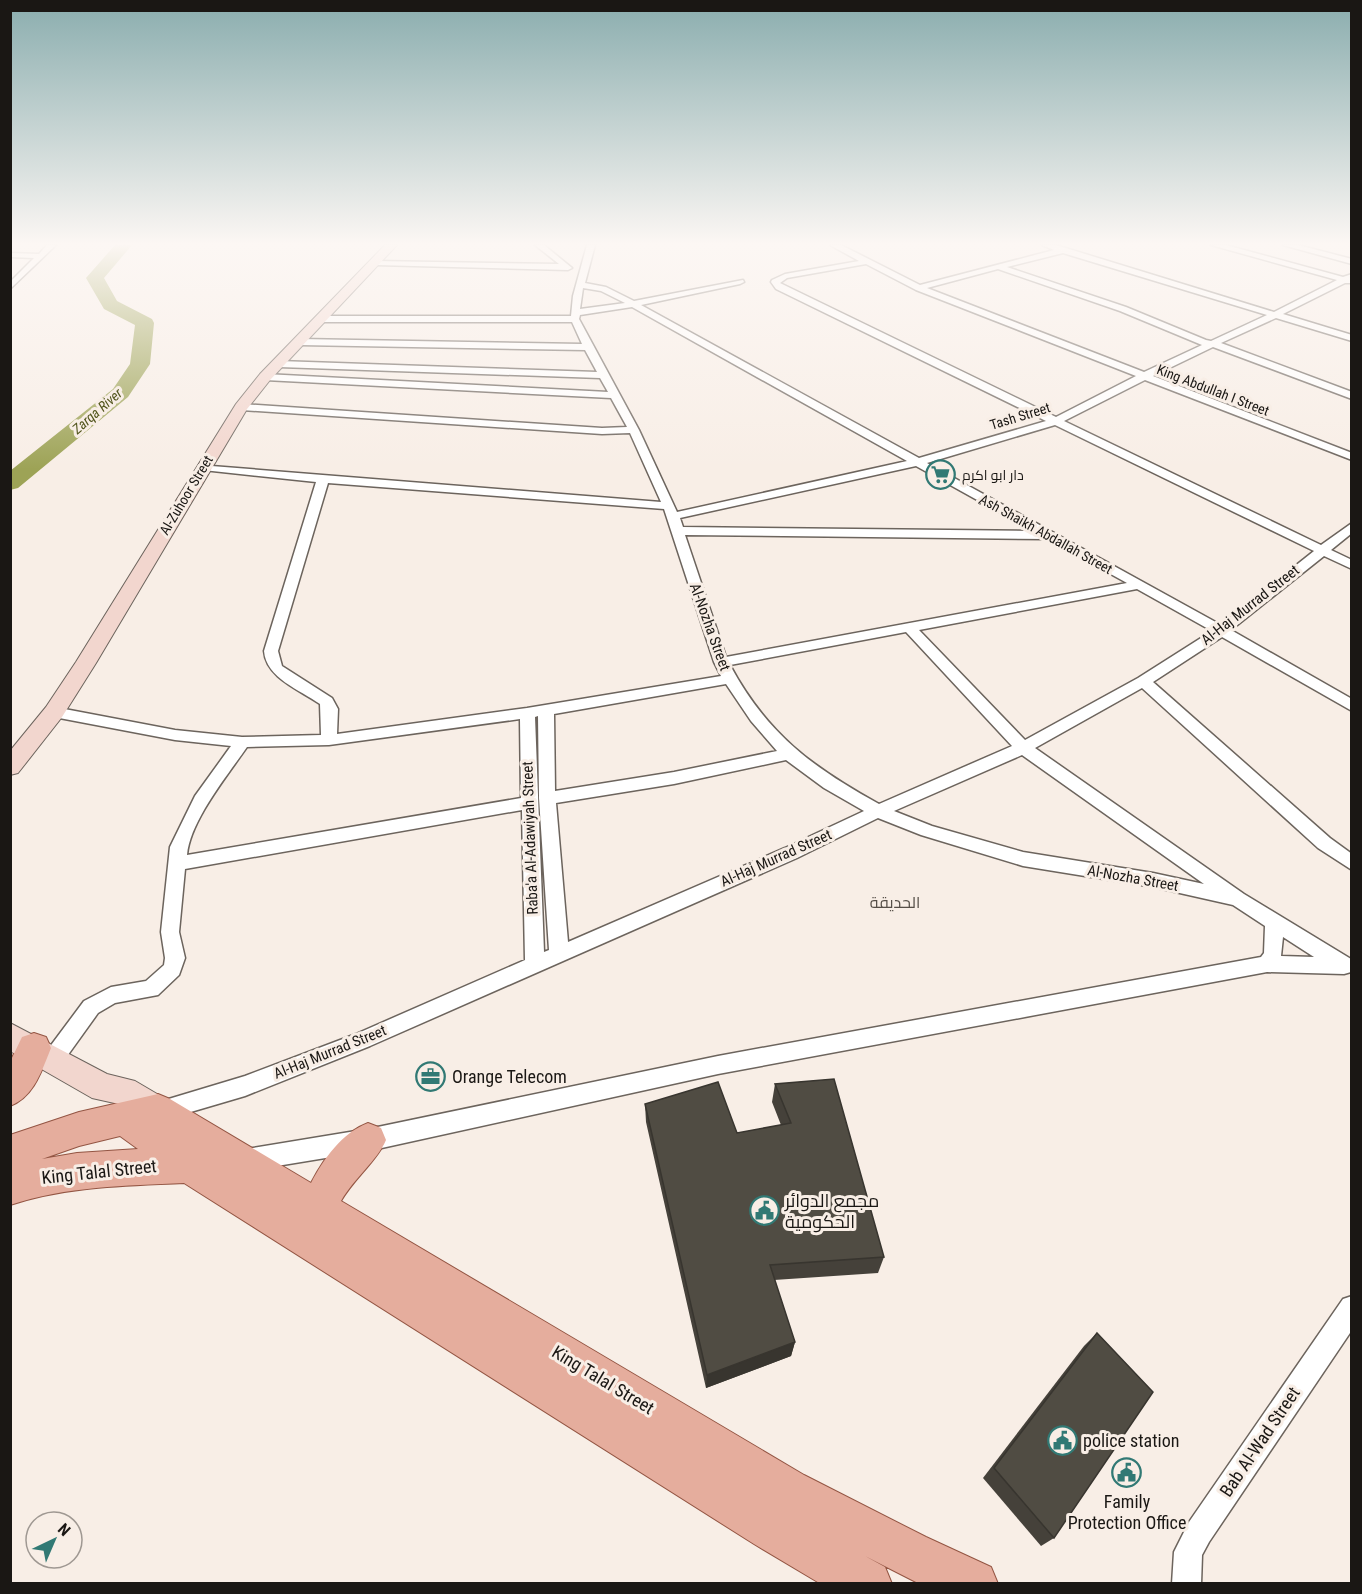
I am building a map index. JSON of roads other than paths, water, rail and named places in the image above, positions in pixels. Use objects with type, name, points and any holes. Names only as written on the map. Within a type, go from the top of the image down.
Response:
[{"type":"main road","name":"Al-Zuhoor Street","points":[[10,767],[54,712],[92,654],[241,407],[265,377],[321,319]]},
{"type":"main road","points":[[10,1090],[26,1068],[33,1048],[103,1088],[109,1103],[143,1116]]},
{"type":"main road","points":[[10,1153],[79,1129],[143,1116]]},
{"type":"main road","name":"King Talal Street","points":[[143,1116],[240,1161],[788,1491],[909,1554],[974,1584]]},
{"type":"main road","name":"King Talal Street","points":[[143,1116],[188,1165],[760,1522],[868,1584]]},
{"type":"main road","points":[[320,1209],[326,1192],[344,1164],[368,1140]]},
{"type":"main road","name":"King Talal Street","points":[[10,1187],[27,1180],[58,1174],[240,1161]]},
{"type":"street","name":"Al-Nozha Street","points":[[576,319],[588,347],[634,430],[679,531],[721,662],[756,717],[789,754],[830,784],[878,811],[927,831],[1023,859],[1153,880],[1238,899]]},
{"type":"street","name":"ِِAsh Shaikh Abdallah Street","points":[[662,319],[1140,585],[1352,706]]},
{"type":"street","points":[[846,319],[1352,565]]},
{"type":"street","name":"King Abdullah I Street","points":[[998,319],[1352,458]]},
{"type":"street","points":[[1148,319],[1352,402]]},
{"type":"street","name":"Tash Street","points":[[203,467],[670,511],[917,462],[1057,421],[1142,377],[1265,319]]},
{"type":"street","points":[[1290,319],[1352,338]]},
{"type":"street","points":[[300,342],[588,347]]},
{"type":"street","points":[[1208,345],[1352,396]]},
{"type":"street","points":[[279,364],[604,375]]},
{"type":"street","points":[[265,377],[616,395]]},
{"type":"street","points":[[241,407],[602,431],[634,430]]},
{"type":"street","points":[[323,479],[271,651],[272,662],[277,669],[327,701],[330,709],[329,740]]},
{"type":"street","name":"Al-Haj Murrad Street","points":[[143,1116],[245,1086],[333,1052],[791,853],[878,811],[1023,748],[1143,681],[1222,631],[1352,527]]},
{"type":"street","points":[[679,531],[1049,535]]},
{"type":"street","points":[[721,662],[1140,585]]},
{"type":"street","points":[[909,627],[1023,748],[1238,899],[1348,968]]},
{"type":"street","points":[[54,712],[175,735],[242,741],[329,740],[527,713],[730,679]]},
{"type":"street","points":[[1143,681],[1317,837],[1352,862]]},
{"type":"street","name":"Raba'a Al-Adawiyah Street","points":[[546,710],[548,798],[559,953]]},
{"type":"street","name":"Raba'a Al-Adawiyah Street","points":[[527,713],[535,963]]},
{"type":"street","points":[[33,1048],[111,995],[151,989],[172,969],[175,958],[170,932],[179,847],[201,800],[242,741]]},
{"type":"street","points":[[548,798],[674,778],[789,754]]},
{"type":"street","points":[[176,864],[529,802]]},
{"type":"street","points":[[1267,964],[1273,954],[1275,921]]},
{"type":"street","points":[[240,1161],[368,1140],[718,1065],[1267,964],[1348,968]]},
{"type":"street","name":"Bab Al-Wad Street","points":[[1186,1584],[1188,1552],[1199,1532],[1352,1308]]},
{"type":"waterway","name":"Zarqa River","points":[[10,483],[121,393],[140,364],[145,323],[138,319]]},
{"type":"place","name":"دار ابو اكرم","points":[[941,475]]},
{"type":"place","name":"Orange Telecom","points":[[431,1077]]},
{"type":"place","name":"مجمع الدوائر الحكومية","points":[[764,1211]]},
{"type":"place","name":"police station","points":[[1062,1441]]},
{"type":"place","name":"Family Protection Office","points":[[1127,1473]]},
{"type":"district","name":"الحديقة","points":[[895,902]]}]
